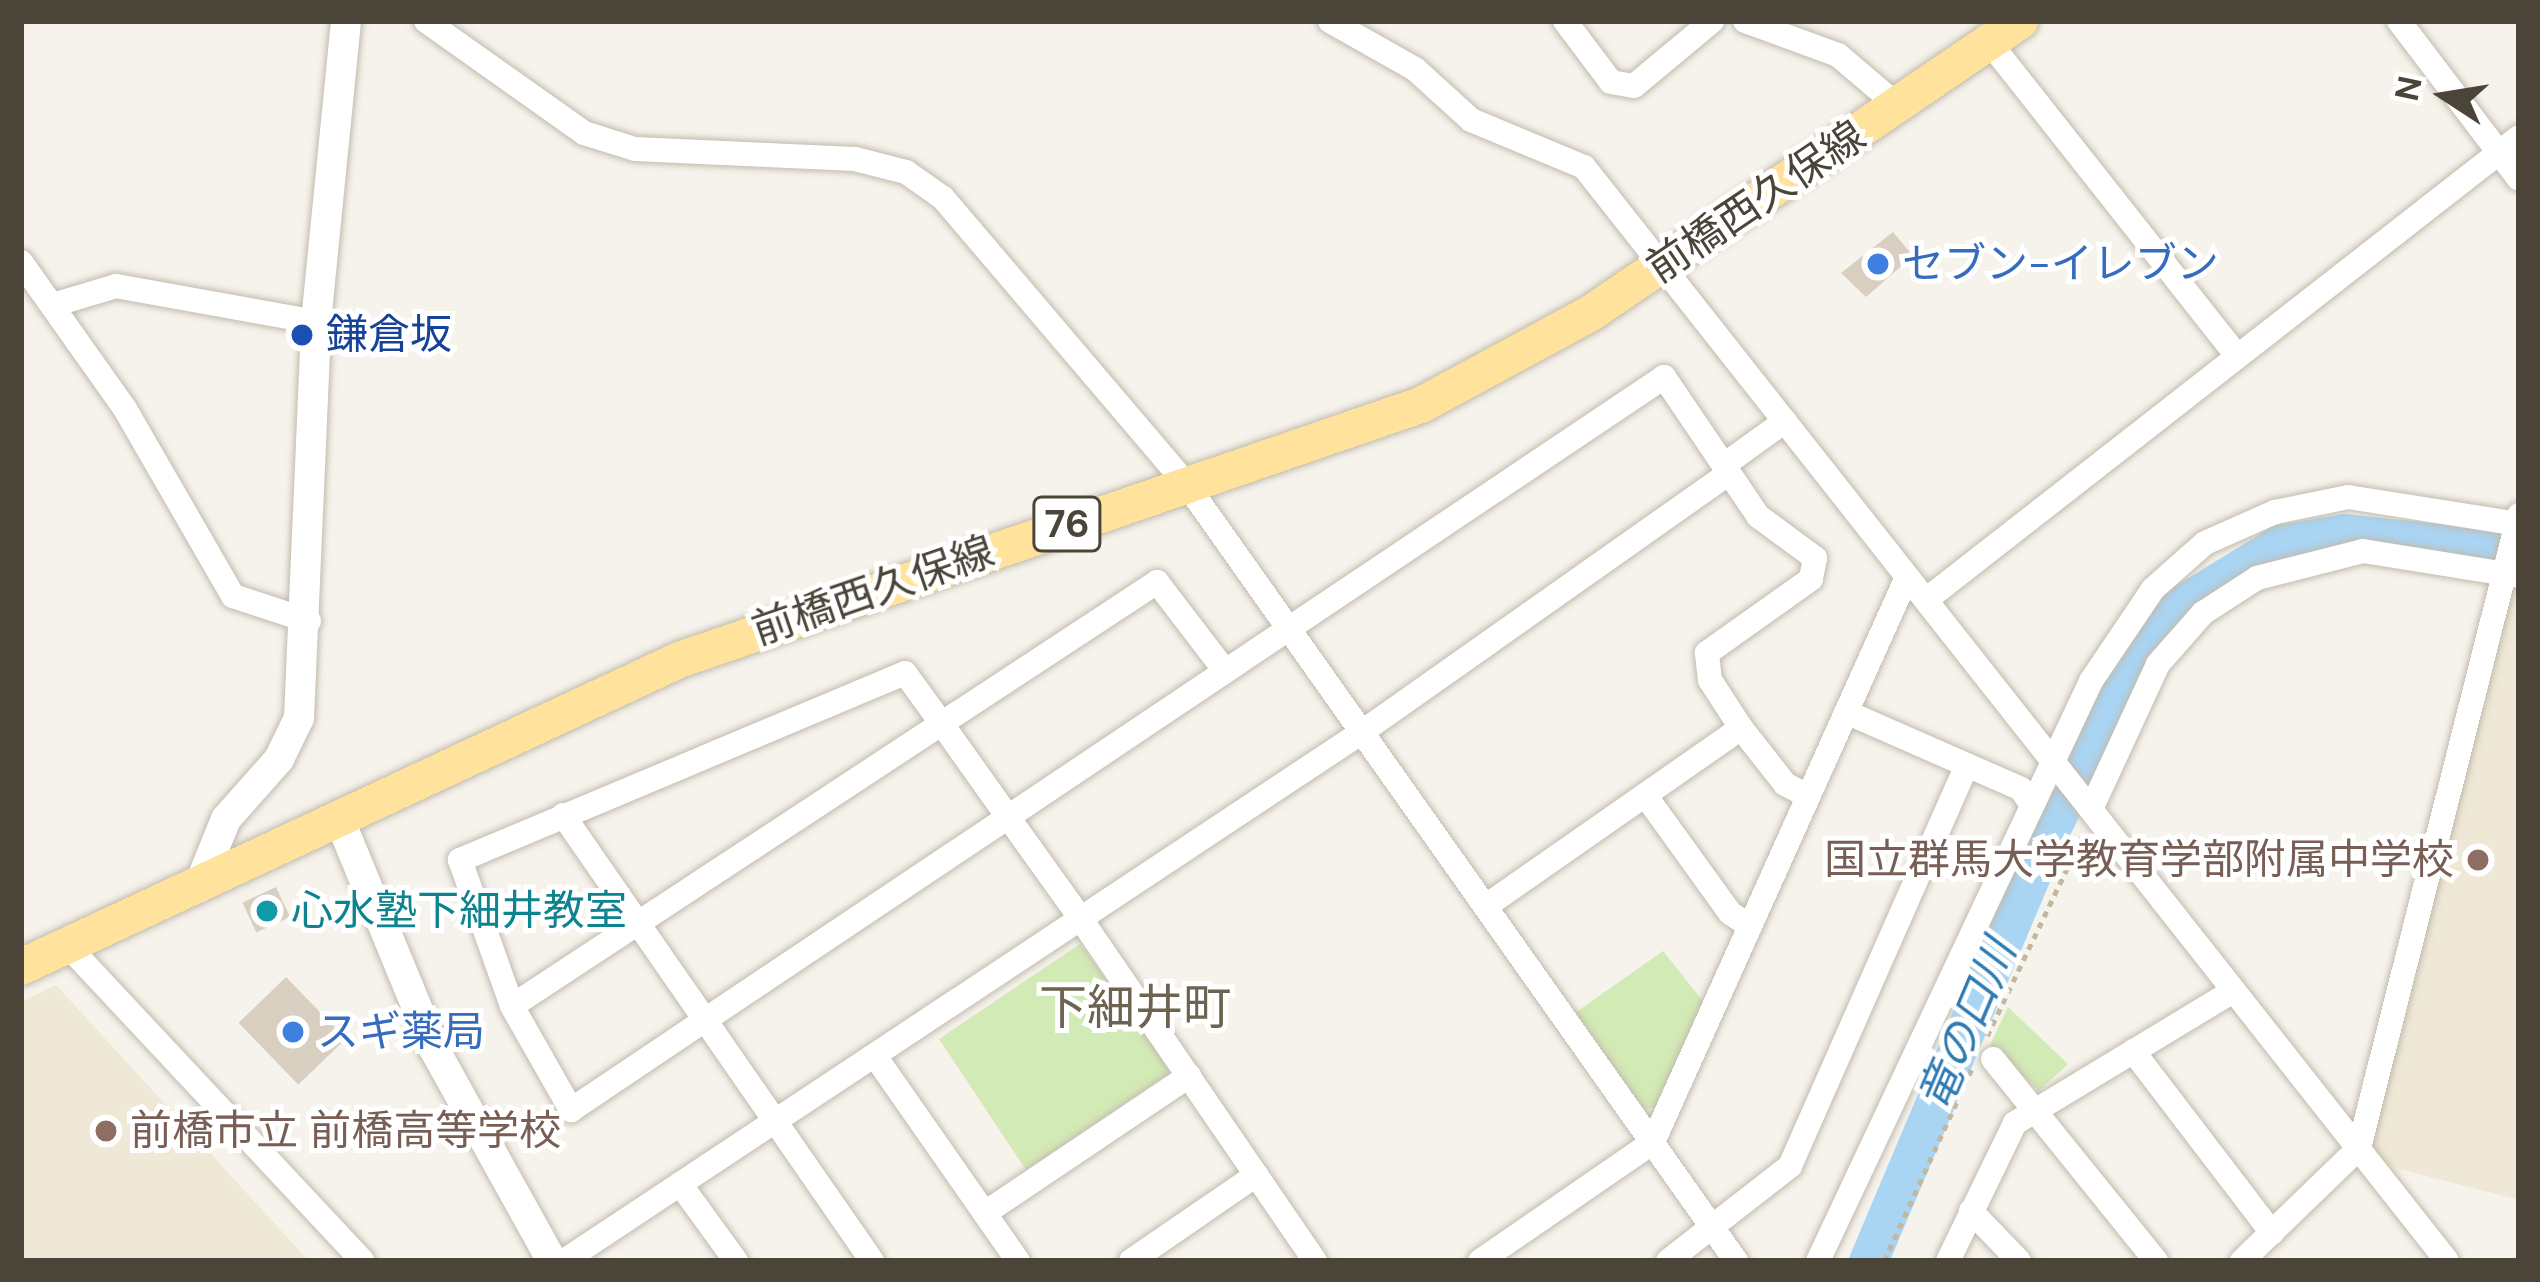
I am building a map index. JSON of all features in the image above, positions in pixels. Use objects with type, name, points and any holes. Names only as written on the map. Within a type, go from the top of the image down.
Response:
[{"type":"main road","name":"前橋西久保線","points":[[22,958],[198,888],[338,816],[679,660],[1421,405],[1664,266],[2020,21]]},
{"type":"street","points":[[198,888],[226,819],[279,759],[299,718],[309,621],[316,322],[346,21]]},
{"type":"street","points":[[426,21],[584,134],[618,145],[855,159],[906,172],[943,198],[1187,484],[1736,1261]]},
{"type":"street","points":[[1330,21],[1361,26],[1472,120],[1584,167],[2056,760],[2446,1261]]},
{"type":"street","points":[[1565,21],[1611,82],[1634,86],[1712,21]]},
{"type":"street","points":[[1745,21],[1838,56],[1897,105]]},
{"type":"street","points":[[2399,21],[2519,179]]},
{"type":"street","points":[[1990,43],[2236,354]]},
{"type":"street","points":[[1927,599],[2519,137]]},
{"type":"street","points":[[21,262],[53,305],[233,596],[309,621]]},
{"type":"street","points":[[53,305],[116,286],[316,322]]},
{"type":"street","points":[[1316,1261],[1081,919],[1008,817],[942,724],[905,673],[460,860],[456,871],[512,1006],[571,1110],[1008,817],[1289,629],[1664,377],[1758,516],[1815,558],[1811,579],[1707,653],[1709,680],[1741,728],[1784,784],[1808,796]]},
{"type":"street","points":[[564,1261],[1362,732],[1726,469],[1785,421]]},
{"type":"street","points":[[1818,1261],[2031,804],[2117,637],[2205,543],[2275,512],[2348,497],[2514,522],[2510,575],[2359,1148],[2242,1261]]},
{"type":"street","points":[[2089,803],[2158,664],[2203,613],[2257,578],[2363,551],[2510,575]]},
{"type":"street","points":[[1480,1261],[1653,1142],[1907,577]]},
{"type":"street","points":[[512,1006],[1157,582],[1226,671]]},
{"type":"street","points":[[1846,712],[2021,789],[2031,804]]},
{"type":"street","points":[[1486,906],[1741,728]]},
{"type":"street","points":[[1668,1261],[1790,1166],[1966,765]]},
{"type":"street","points":[[1645,795],[1730,913],[1750,926]]},
{"type":"street","points":[[562,815],[872,1261]]},
{"type":"street","points":[[338,816],[433,1047],[552,1261]]},
{"type":"street","points":[[66,944],[363,1261]]},
{"type":"street","points":[[1948,1261],[2014,1123],[2035,1105],[2233,991]]},
{"type":"street","points":[[2133,1051],[2272,1233]]},
{"type":"street","points":[[1984,1055],[2035,1105],[2156,1261]]},
{"type":"street","points":[[874,1056],[1018,1261]]},
{"type":"street","points":[[985,1214],[1189,1076]]},
{"type":"street","points":[[1131,1261],[1159,1253],[1256,1174]]},
{"type":"street","points":[[680,1184],[736,1261]]},
{"type":"street","points":[[1971,1211],[2019,1261]]},
{"type":"path","points":[[1884,1261],[1984,1055],[2089,803]]},
{"type":"shaded area","name":"国立群馬大学教育学部附属中学校","points":[[2507,579],[2519,582],[2519,1200],[2384,1165],[2366,1139]]},
{"type":"shaded area","name":"前橋市立 前橋高等学校","points":[[56,985],[309,1261],[21,1261],[21,1002]]},
{"type":"green space","points":[[1080,944],[1169,1065],[1167,1075],[1026,1170],[939,1039]]},
{"type":"green space","points":[[1663,951],[1706,1005],[1661,1107],[1641,1110],[1572,1015]]},
{"type":"green space","points":[[2008,1007],[2068,1064],[2039,1091],[1990,1045]]},
{"type":"building","name":"セブン-イレブン","points":[[1893,232],[1913,256],[1866,297],[1841,273]]},
{"type":"building","name":"心水塾下細井教室","points":[[276,887],[290,917],[256,933],[242,903]]},
{"type":"building","name":"スギ薬局","points":[[286,977],[346,1039],[298,1085],[239,1023]]},
{"type":"waterway","name":"竜の口川","points":[[1868,1261],[2046,839],[2126,674],[2174,609],[2280,544],[2344,533],[2519,552]]},
{"type":"place","name":"セブン-イレブン","points":[[1878,264]]},
{"type":"place","name":"鎌倉坂","points":[[302,335]]},
{"type":"place","name":"国立群馬大学教育学部附属中学校","points":[[2478,860]]},
{"type":"place","name":"心水塾下細井教室","points":[[267,911]]},
{"type":"place","name":"スギ薬局","points":[[293,1032]]},
{"type":"place","name":"前橋市立 前橋高等学校","points":[[106,1131]]},
{"type":"district","name":"下細井町","points":[[1135,1008]]}]
